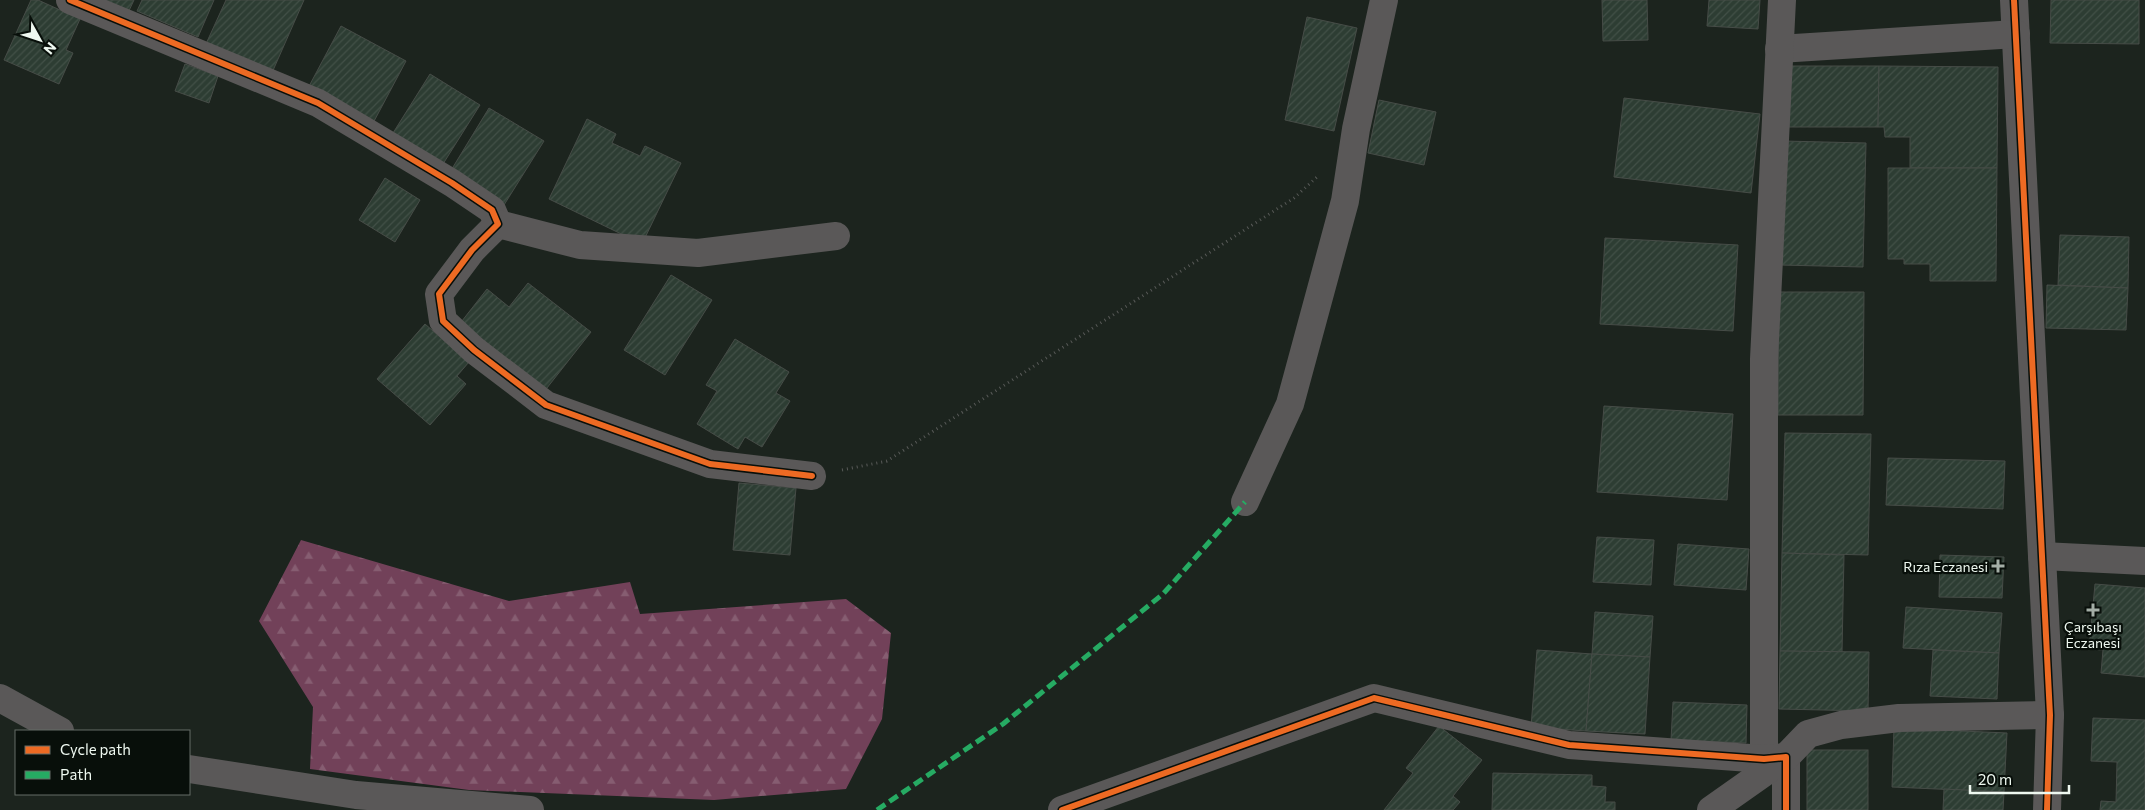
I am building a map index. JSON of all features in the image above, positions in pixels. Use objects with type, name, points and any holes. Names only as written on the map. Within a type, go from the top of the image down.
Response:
[{"type":"street","points":[[70,0],[318,102],[484,204],[492,210],[498,224]]},
{"type":"street","points":[[1245,502],[1290,404],[1345,201],[1354,143],[1384,0]]},
{"type":"street","points":[[1782,0],[1764,359],[1775,758],[1786,810]]},
{"type":"street","points":[[2014,0],[2050,714],[2047,810]]},
{"type":"street","points":[[1779,49],[2016,34]]},
{"type":"street","points":[[498,224],[580,245],[698,253],[836,236]]},
{"type":"street","points":[[498,224],[472,250],[439,294],[443,321],[474,350],[546,405],[710,464],[812,476]]},
{"type":"street","points":[[2042,556],[2145,561]]},
{"type":"street","points":[[0,698],[58,730]]},
{"type":"street","points":[[1062,810],[1374,698],[1569,745],[1775,758]]},
{"type":"street","points":[[1711,810],[1808,734],[1841,725],[1900,718],[2050,714]]},
{"type":"street","points":[[190,769],[356,795],[530,810]]},
{"type":"path","points":[[812,476],[887,461],[1294,198],[1354,143]]},
{"type":"green space","points":[[301,540],[509,601],[630,582],[640,614],[846,599],[891,633],[882,719],[846,789],[714,800],[469,790],[310,769],[313,707],[259,621]]},
{"type":"building","points":[[31,0],[38,0],[80,19],[66,50],[73,53],[59,84],[4,60]]},
{"type":"building","points":[[94,0],[134,0],[127,15]]},
{"type":"building","points":[[142,0],[214,0],[198,37],[137,11]]},
{"type":"building","points":[[226,0],[304,0],[271,75],[205,46]]},
{"type":"building","points":[[1602,0],[1647,0],[1648,40],[1603,41]]},
{"type":"building","points":[[1709,0],[1760,0],[1758,29],[1707,26]]},
{"type":"building","points":[[2051,0],[2139,0],[2139,44],[2050,43]]},
{"type":"building","points":[[1307,17],[1357,28],[1334,131],[1285,120]]},
{"type":"building","points":[[341,26],[406,61],[372,125],[307,90]]},
{"type":"building","points":[[185,64],[218,76],[209,103],[175,91]]},
{"type":"building","points":[[1790,66],[1879,66],[1878,127],[1789,127]]},
{"type":"building","points":[[1879,66],[1998,67],[1997,168],[1910,168],[1910,137],[1885,137],[1884,127],[1878,127]]},
{"type":"building","points":[[430,74],[480,105],[443,164],[393,133]]},
{"type":"building","points":[[1624,98],[1760,114],[1751,193],[1614,177]]},
{"type":"building","points":[[1379,100],[1436,112],[1424,165],[1368,153]]},
{"type":"building","points":[[489,108],[544,141],[504,205],[450,172]]},
{"type":"building","points":[[587,119],[616,134],[612,143],[640,156],[645,146],[681,163],[642,244],[549,199]]},
{"type":"building","points":[[1783,141],[1866,143],[1863,267],[1780,265]]},
{"type":"building","points":[[1888,168],[1997,168],[1996,281],[1930,281],[1930,264],[1904,264],[1904,259],[1888,259]]},
{"type":"building","points":[[385,178],[420,200],[395,242],[359,220]]},
{"type":"building","points":[[2060,235],[2129,237],[2128,288],[2058,285]]},
{"type":"building","points":[[1605,238],[1738,245],[1733,331],[1600,324]]},
{"type":"building","points":[[671,275],[712,300],[665,375],[624,350]]},
{"type":"building","points":[[528,283],[591,332],[543,393],[458,326],[487,289],[509,307]]},
{"type":"building","points":[[2047,285],[2128,288],[2126,330],[2046,328]]},
{"type":"building","points":[[1779,292],[1864,292],[1863,415],[1778,415]]},
{"type":"building","points":[[425,324],[469,362],[457,376],[466,384],[430,425],[377,379]]},
{"type":"building","points":[[735,339],[789,372],[776,393],[790,401],[762,447],[745,437],[738,449],[697,424],[717,391],[706,385]]},
{"type":"building","points":[[1604,406],[1733,414],[1727,500],[1597,492]]},
{"type":"building","points":[[1785,433],[1871,434],[1868,555],[1782,553]]},
{"type":"building","points":[[1888,458],[2005,461],[2003,509],[1886,505]]},
{"type":"building","points":[[739,483],[796,488],[790,555],[733,550]]},
{"type":"building","points":[[1597,537],[1654,540],[1651,585],[1593,582]]},
{"type":"building","points":[[1678,544],[1749,549],[1746,590],[1674,585]]},
{"type":"building","points":[[1782,553],[1844,555],[1842,652],[1780,651]]},
{"type":"building","points":[[1940,555],[2004,557],[2002,598],[1939,597]]},
{"type":"building","points":[[2095,584],[2145,588],[2145,677],[2101,673],[2103,650],[2089,649]]},
{"type":"building","points":[[1906,607],[2002,613],[1999,653],[1903,648]]},
{"type":"building","points":[[1595,612],[1653,616],[1650,657],[1592,654]]},
{"type":"building","points":[[1537,650],[1592,654],[1586,731],[1531,727]]},
{"type":"building","points":[[1933,650],[1999,653],[1997,699],[1930,696]]},
{"type":"building","points":[[1780,651],[1869,652],[1868,711],[1779,709]]},
{"type":"building","points":[[1592,654],[1650,657],[1645,734],[1586,731]]},
{"type":"building","points":[[1673,702],[1747,705],[1746,743],[1671,740]]},
{"type":"building","points":[[2093,718],[2145,720],[2145,810],[2100,810],[2101,801],[2116,802],[2117,762],[2091,761]]},
{"type":"building","points":[[1439,726],[1482,760],[1453,796],[1460,802],[1453,810],[1384,810],[1413,773],[1406,768]]},
{"type":"building","points":[[1894,728],[2007,733],[2004,792],[1892,787]]},
{"type":"building","points":[[1807,750],[1868,750],[1868,810],[1807,810]]},
{"type":"building","points":[[1493,773],[1592,775],[1592,786],[1606,787],[1605,802],[1615,802],[1615,810],[1492,810]]},
{"type":"building","points":[[1944,789],[2004,792],[2003,810],[1943,810]]},
{"type":"marked path","points":[[877,810],[1003,724],[1163,594],[1245,502]]},
{"type":"cycle path","points":[[70,0],[318,103],[452,183],[492,210],[498,224],[472,250],[439,294],[443,321],[474,350],[546,405],[710,464],[812,476]]},
{"type":"cycle path","points":[[2014,0],[2050,715],[2047,810]]},
{"type":"cycle path","points":[[1062,810],[1374,698],[1569,745],[1764,759],[1786,757],[1786,810]]},
{"type":"place","name":"Rıza Eczanesi","points":[[1998,566]]},
{"type":"place","name":"Çarşıbaşı Eczanesi","points":[[2093,610]]}]
